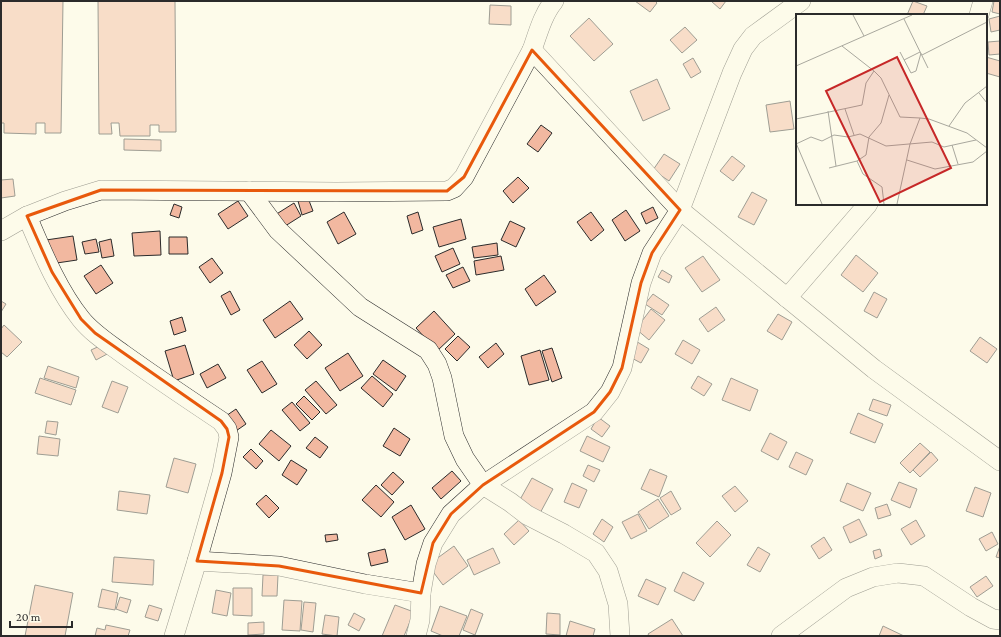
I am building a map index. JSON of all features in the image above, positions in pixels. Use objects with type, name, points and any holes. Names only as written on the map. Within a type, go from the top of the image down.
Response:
[{"type":"street","points":[[1,231],[27,216],[65,201],[101,190],[249,192],[447,191],[454,188],[464,177],[532,50],[549,7],[554,1]]},
{"type":"street","points":[[416,636],[420,620],[421,593],[426,564],[433,543],[452,514],[483,485],[594,412],[610,392],[622,368],[641,283],[652,253],[680,210],[742,49],[753,36],[801,1]]},
{"type":"street","points":[[979,14],[983,1]]},
{"type":"street","points":[[532,50],[680,210],[874,370],[1000,461]]},
{"type":"street","points":[[249,192],[278,230],[360,307],[428,350],[437,364],[442,378],[454,436],[465,459],[483,485],[527,515],[564,534],[596,553],[608,571],[618,604],[620,636]]},
{"type":"street","points":[[787,298],[867,205]]},
{"type":"street","points":[[27,216],[52,272],[81,319],[95,333],[146,371],[221,421],[227,429],[229,437],[222,473],[174,636]]},
{"type":"street","points":[[197,561],[279,566],[365,584],[421,593]]},
{"type":"street","points":[[781,636],[846,588],[873,577],[898,573],[924,576],[971,607],[993,619],[1000,620]]},
{"type":"highlighted area","points":[[532,50],[680,210],[652,253],[641,283],[622,368],[610,392],[594,412],[483,485],[451,514],[433,543],[421,593],[279,566],[197,561],[222,473],[229,437],[227,429],[221,421],[95,333],[81,319],[52,272],[27,216],[101,190],[447,191],[464,177]]},
{"type":"building","points":[[1,1],[63,1],[61,133],[45,133],[45,123],[36,123],[36,134],[4,133],[4,123],[1,123]]},
{"type":"building","points":[[98,1],[175,1],[176,132],[159,132],[159,125],[150,125],[150,136],[120,136],[119,123],[111,123],[112,134],[99,134]]},
{"type":"building","points":[[635,1],[655,1],[657,3],[650,12]]},
{"type":"building","points":[[711,1],[726,1],[720,9]]},
{"type":"building","points":[[913,1],[927,6],[923,14],[907,14]]},
{"type":"building","points":[[994,1],[1000,1],[1000,14],[992,12]]},
{"type":"building","points":[[490,5],[511,6],[511,25],[489,24]]},
{"type":"building","points":[[1000,16],[1000,30],[991,32],[989,19]]},
{"type":"building","points":[[589,18],[613,44],[594,61],[570,36]]},
{"type":"building","points":[[685,27],[697,40],[682,53],[670,40]]},
{"type":"building","points":[[1000,41],[1000,54],[989,55],[988,42]]},
{"type":"building","points":[[987,57],[1000,61],[1000,77],[987,73]]},
{"type":"building","points":[[693,58],[701,72],[691,78],[683,64]]},
{"type":"building","points":[[657,79],[670,109],[643,121],[630,91]]},
{"type":"building","points":[[790,101],[794,129],[770,132],[766,105]]},
{"type":"building","points":[[541,125],[552,133],[538,152],[527,144]]},
{"type":"building","points":[[124,139],[161,140],[161,151],[124,150]]},
{"type":"building","points":[[664,154],[680,164],[669,181],[653,170]]},
{"type":"building","points":[[732,156],[745,166],[733,181],[720,171]]},
{"type":"building","points":[[518,177],[529,188],[513,203],[503,191]]},
{"type":"building","points":[[13,179],[15,196],[1,198],[1,180]]},
{"type":"building","points":[[752,192],[767,200],[754,225],[738,217]]},
{"type":"building","points":[[308,198],[313,211],[302,215],[298,201]]},
{"type":"building","points":[[238,201],[248,216],[228,229],[218,214]]},
{"type":"building","points":[[294,203],[301,216],[282,228],[275,215]]},
{"type":"building","points":[[174,204],[182,207],[179,218],[170,215]]},
{"type":"building","points":[[653,207],[658,218],[646,224],[641,213]]},
{"type":"building","points":[[626,210],[640,231],[625,241],[612,220]]},
{"type":"building","points":[[344,212],[356,234],[338,244],[327,222]]},
{"type":"building","points":[[418,212],[423,230],[412,234],[407,216]]},
{"type":"building","points":[[591,212],[604,230],[591,241],[577,222]]},
{"type":"building","points":[[461,219],[466,239],[439,247],[433,227]]},
{"type":"building","points":[[510,221],[525,228],[516,247],[501,240]]},
{"type":"building","points":[[160,231],[161,255],[134,256],[132,233]]},
{"type":"building","points":[[73,236],[77,260],[50,264],[46,240]]},
{"type":"building","points":[[169,237],[187,237],[188,254],[169,254]]},
{"type":"building","points":[[96,239],[99,252],[85,254],[82,242]]},
{"type":"building","points":[[111,239],[114,256],[102,258],[99,242]]},
{"type":"building","points":[[497,243],[498,255],[474,258],[472,247]]},
{"type":"building","points":[[453,248],[460,264],[442,272],[435,256]]},
{"type":"building","points":[[856,255],[878,273],[863,292],[841,275]]},
{"type":"building","points":[[501,256],[504,270],[476,275],[474,261]]},
{"type":"building","points":[[703,256],[720,280],[702,292],[685,268]]},
{"type":"building","points":[[212,258],[223,273],[210,283],[199,267]]},
{"type":"building","points":[[101,265],[113,283],[96,294],[84,276]]},
{"type":"building","points":[[463,267],[470,281],[453,288],[446,275]]},
{"type":"building","points":[[662,270],[672,276],[669,283],[658,277]]},
{"type":"building","points":[[544,275],[556,292],[536,306],[525,289]]},
{"type":"building","points":[[230,291],[240,310],[231,315],[221,296]]},
{"type":"building","points":[[874,292],[887,299],[877,318],[864,311]]},
{"type":"building","points":[[653,294],[669,305],[662,315],[645,304]]},
{"type":"building","points":[[1,301],[6,304],[1,312]]},
{"type":"building","points":[[290,301],[303,319],[275,338],[263,320]]},
{"type":"building","points":[[716,307],[725,320],[708,332],[699,319]]},
{"type":"building","points":[[651,309],[665,320],[649,340],[636,329]]},
{"type":"building","points":[[434,311],[455,334],[437,351],[416,328]]},
{"type":"building","points":[[778,314],[792,322],[782,340],[767,331]]},
{"type":"building","points":[[182,317],[186,331],[174,335],[170,321]]},
{"type":"building","points":[[4,325],[22,342],[7,357],[1,352],[1,329]]},
{"type":"building","points":[[309,331],[322,345],[307,359],[294,345]]},
{"type":"building","points":[[458,336],[470,347],[457,361],[445,349]]},
{"type":"building","points":[[980,337],[997,349],[987,363],[970,351]]},
{"type":"building","points":[[634,340],[649,349],[641,363],[626,355]]},
{"type":"building","points":[[683,340],[700,350],[692,364],[675,354]]},
{"type":"building","points":[[496,343],[504,354],[488,368],[479,357]]},
{"type":"building","points":[[104,344],[109,353],[96,360],[91,350]]},
{"type":"building","points":[[185,345],[194,374],[174,381],[165,351]]},
{"type":"building","points":[[552,348],[562,378],[552,382],[542,351]]},
{"type":"building","points":[[540,350],[549,380],[529,385],[521,356]]},
{"type":"building","points":[[348,353],[363,376],[340,391],[325,368]]},
{"type":"building","points":[[383,360],[406,376],[396,391],[373,374]]},
{"type":"building","points":[[262,361],[277,384],[262,393],[247,370]]},
{"type":"building","points":[[218,364],[226,378],[207,388],[200,374]]},
{"type":"building","points":[[48,366],[79,377],[76,388],[44,378]]},
{"type":"building","points":[[372,376],[393,394],[383,407],[361,388]]},
{"type":"building","points":[[698,376],[712,384],[704,396],[691,388]]},
{"type":"building","points":[[40,378],[76,390],[71,405],[35,393]]},
{"type":"building","points":[[731,378],[758,390],[750,411],[722,400]]},
{"type":"building","points":[[112,381],[128,387],[118,413],[102,407]]},
{"type":"building","points":[[316,381],[337,405],[326,414],[305,390]]},
{"type":"building","points":[[304,396],[320,412],[312,420],[296,404]]},
{"type":"building","points":[[873,399],[891,405],[887,416],[869,410]]},
{"type":"building","points":[[292,402],[310,423],[300,431],[282,410]]},
{"type":"building","points":[[236,409],[246,424],[233,433],[223,418]]},
{"type":"building","points":[[858,413],[883,424],[875,443],[850,433]]},
{"type":"building","points":[[598,417],[610,426],[602,437],[591,429]]},
{"type":"building","points":[[47,421],[58,422],[56,435],[45,433]]},
{"type":"building","points":[[394,428],[410,439],[400,456],[383,446]]},
{"type":"building","points":[[271,430],[291,446],[279,461],[259,444]]},
{"type":"building","points":[[770,433],[787,442],[778,460],[761,451]]},
{"type":"building","points":[[39,436],[60,439],[58,456],[37,454]]},
{"type":"building","points":[[587,436],[610,447],[603,462],[580,451]]},
{"type":"building","points":[[315,437],[328,447],[320,458],[306,448]]},
{"type":"building","points":[[920,443],[930,452],[910,473],[900,463]]},
{"type":"building","points":[[251,449],[263,461],[256,469],[243,457]]},
{"type":"building","points":[[796,452],[813,460],[806,475],[789,467]]},
{"type":"building","points":[[931,452],[938,460],[920,477],[913,470]]},
{"type":"building","points":[[174,458],[196,464],[188,493],[166,487]]},
{"type":"building","points":[[291,460],[307,470],[297,485],[282,475]]},
{"type":"building","points":[[588,465],[600,470],[594,482],[583,476]]},
{"type":"building","points":[[650,469],[667,476],[659,497],[641,489]]},
{"type":"building","points":[[452,471],[461,481],[441,499],[432,488]]},
{"type":"building","points":[[393,472],[404,482],[392,495],[381,485]]},
{"type":"building","points":[[532,478],[553,489],[538,517],[517,505]]},
{"type":"building","points":[[899,482],[917,489],[910,508],[891,500]]},
{"type":"building","points":[[572,483],[587,490],[579,508],[564,502]]},
{"type":"building","points":[[847,483],[871,493],[863,511],[840,501]]},
{"type":"building","points":[[376,485],[394,502],[381,517],[362,500]]},
{"type":"building","points":[[735,486],[748,501],[735,512],[722,496]]},
{"type":"building","points":[[975,487],[991,493],[983,517],[966,511]]},
{"type":"building","points":[[119,491],[150,495],[147,514],[117,510]]},
{"type":"building","points":[[671,491],[681,509],[671,515],[660,498]]},
{"type":"building","points":[[266,495],[279,508],[269,518],[256,504]]},
{"type":"building","points":[[658,499],[669,516],[649,529],[638,512]]},
{"type":"building","points":[[887,504],[891,515],[878,519],[875,508]]},
{"type":"building","points":[[411,505],[425,529],[405,540],[392,517]]},
{"type":"building","points":[[638,514],[647,531],[631,539],[622,522]]},
{"type":"building","points":[[602,519],[613,527],[604,542],[593,534]]},
{"type":"building","points":[[859,519],[867,535],[850,543],[843,527]]},
{"type":"building","points":[[519,520],[529,531],[514,545],[504,534]]},
{"type":"building","points":[[916,520],[925,536],[911,545],[901,529]]},
{"type":"building","points":[[717,521],[731,535],[710,557],[696,543]]},
{"type":"building","points":[[992,532],[998,544],[986,551],[979,539]]},
{"type":"building","points":[[337,534],[338,540],[326,542],[325,535]]},
{"type":"building","points":[[824,537],[832,550],[819,559],[811,546]]},
{"type":"building","points":[[454,546],[468,566],[443,585],[428,565]]},
{"type":"building","points":[[1000,546],[1000,558],[996,557]]},
{"type":"building","points":[[758,547],[770,554],[760,572],[747,565]]},
{"type":"building","points":[[493,548],[500,563],[474,575],[467,560]]},
{"type":"building","points":[[385,549],[388,562],[371,566],[368,553]]},
{"type":"building","points":[[880,549],[882,556],[875,559],[873,551]]},
{"type":"building","points":[[114,557],[154,560],[153,585],[112,582]]},
{"type":"building","points":[[683,572],[704,583],[694,601],[674,591]]},
{"type":"building","points":[[263,575],[278,575],[277,596],[262,596]]},
{"type":"building","points":[[986,576],[993,586],[977,597],[970,587]]},
{"type":"building","points":[[646,579],[666,588],[658,605],[638,596]]},
{"type":"building","points":[[35,585],[73,593],[65,636],[25,636]]},
{"type":"building","points":[[233,588],[252,588],[252,616],[233,615]]},
{"type":"building","points":[[102,589],[118,593],[115,610],[98,607]]},
{"type":"building","points":[[216,590],[231,593],[227,616],[212,613]]},
{"type":"building","points":[[120,597],[131,600],[127,613],[116,609]]},
{"type":"building","points":[[284,600],[302,601],[300,631],[282,630]]},
{"type":"building","points":[[304,602],[316,603],[313,632],[301,630]]},
{"type":"building","points":[[149,605],[162,609],[158,621],[145,617]]},
{"type":"building","points":[[395,605],[414,612],[404,636],[382,636]]},
{"type":"building","points":[[440,606],[467,616],[459,636],[443,636],[431,631]]},
{"type":"building","points":[[471,609],[483,614],[475,635],[463,630]]},
{"type":"building","points":[[354,613],[365,619],[359,631],[348,625]]},
{"type":"building","points":[[547,613],[560,614],[560,635],[546,634]]},
{"type":"building","points":[[325,615],[339,617],[337,636],[322,634]]},
{"type":"building","points":[[672,619],[683,636],[649,636],[648,634]]},
{"type":"building","points":[[570,621],[595,629],[593,636],[566,636]]},
{"type":"building","points":[[264,622],[264,634],[248,635],[248,623]]},
{"type":"building","points":[[106,625],[130,630],[128,636],[95,636],[97,628],[105,630]]},
{"type":"building","points":[[883,626],[904,636],[879,636]]}]
